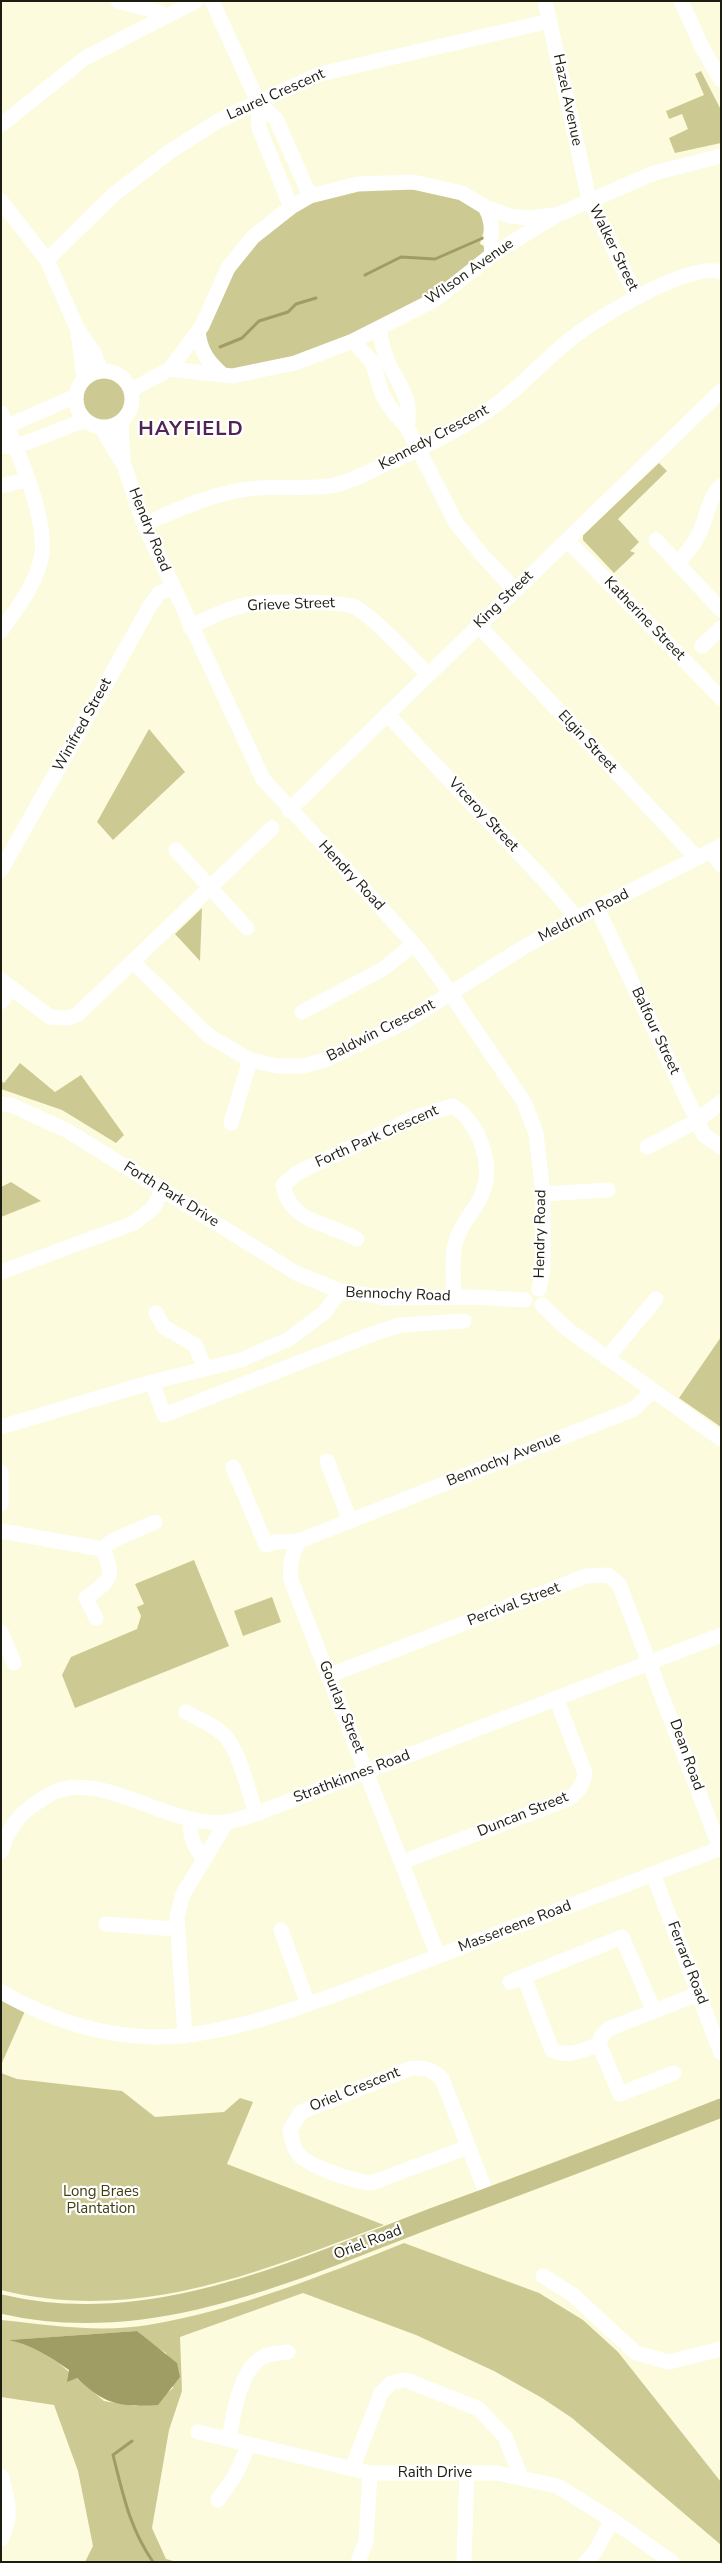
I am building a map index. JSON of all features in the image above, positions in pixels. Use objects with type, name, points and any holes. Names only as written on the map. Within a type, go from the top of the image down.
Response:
[{"type":"main road","name":"Oriel Road","points":[[1,2304],[68,2314],[156,2310],[253,2286],[721,2108]]},
{"type":"street","points":[[118,1],[158,12],[161,17]]},
{"type":"street","points":[[1,126],[85,58],[161,17],[196,1]]},
{"type":"street","points":[[212,1],[258,102],[276,119],[310,196]]},
{"type":"street","name":"Hazel Avenue","points":[[545,1],[589,199]]},
{"type":"street","points":[[681,1],[703,49],[721,80]]},
{"type":"street","name":"Laurel Crescent","points":[[48,260],[112,196],[169,152],[218,121],[320,74],[550,21]]},
{"type":"street","points":[[258,102],[259,128],[291,207]]},
{"type":"street","name":"Wilson Avenue","points":[[170,369],[232,376],[295,362],[353,340],[379,329],[436,299],[493,254],[557,214],[654,173],[721,156]]},
{"type":"street","points":[[131,390],[170,369],[198,331],[228,268],[253,237],[291,207],[310,196],[358,184],[413,182],[462,193],[485,207],[510,216],[530,218],[557,214]]},
{"type":"street","name":"Walker Street","points":[[589,199],[637,297]]},
{"type":"street","points":[[1,200],[48,260],[77,328],[94,353],[101,371]]},
{"type":"street","points":[[485,207],[492,224],[491,249],[493,254]]},
{"type":"street","name":"Kennedy Crescent","points":[[144,524],[210,496],[257,488],[330,486],[358,477],[418,449],[486,412],[527,380],[572,338],[637,297],[683,276],[707,270],[721,272]]},
{"type":"street","points":[[77,328],[84,379],[76,396],[76,405],[85,420],[101,428],[121,422],[131,408],[131,390],[119,375],[101,371],[84,379]]},
{"type":"street","points":[[379,329],[387,359],[406,398],[409,413],[406,427]]},
{"type":"street","points":[[198,331],[204,356],[223,375]]},
{"type":"street","points":[[353,340],[372,362],[383,396],[406,427],[456,522],[483,556],[515,590]]},
{"type":"street","points":[[1,631],[30,588],[42,554],[40,518],[26,480],[8,446],[3,422],[76,396]]},
{"type":"street","name":"King Street","points":[[289,810],[478,625],[717,401]]},
{"type":"street","points":[[8,446],[85,420]]},
{"type":"street","name":"Hendry Road","points":[[121,422],[124,465]]},
{"type":"street","name":"Hendry Road","points":[[101,428],[124,465],[144,524],[172,588],[263,780],[414,944],[514,1084],[531,1117],[537,1142],[543,1194],[543,1269],[539,1289]]},
{"type":"street","points":[[1,486],[26,480]]},
{"type":"street","points":[[677,563],[690,550],[700,533],[708,508],[721,486]]},
{"type":"street","name":"Katherine Street","points":[[567,540],[721,698]]},
{"type":"street","points":[[656,540],[721,610]]},
{"type":"street","name":"Winifred Street","points":[[1,870],[150,606],[159,593],[172,588]]},
{"type":"street","name":"Grieve Street","points":[[190,627],[222,612],[251,604],[341,603],[356,608],[371,620],[428,674]]},
{"type":"street","name":"Elgin Street","points":[[478,625],[697,858]]},
{"type":"street","points":[[702,646],[721,628]]},
{"type":"street","name":"Viceroy Street","points":[[387,714],[548,884],[575,919]]},
{"type":"street","points":[[1,1002],[6,984],[50,1016],[69,1018],[89,1005],[272,828]]},
{"type":"street","points":[[716,848],[721,865]]},
{"type":"street","name":"Meldrum Road","points":[[451,994],[524,947],[575,919],[716,848]]},
{"type":"street","points":[[176,850],[247,928]]},
{"type":"street","name":"Balfour Street","points":[[597,908],[704,1135],[721,1147]]},
{"type":"street","points":[[302,1012],[383,969],[414,944]]},
{"type":"street","name":"Baldwin Crescent","points":[[133,962],[209,1036],[250,1060],[278,1066],[304,1066],[326,1060],[405,1022],[451,994]]},
{"type":"street","points":[[231,1123],[250,1060]]},
{"type":"street","points":[[647,1146],[697,1121],[721,1102]]},
{"type":"street","name":"Forth Park Drive","points":[[1,1104],[11,1106],[68,1131],[296,1274],[340,1291]]},
{"type":"street","name":"Forth Park Crescent","points":[[357,1239],[342,1230],[326,1227],[295,1211],[284,1193],[283,1185],[297,1174],[416,1117],[452,1106],[464,1113],[475,1131],[484,1152],[487,1170],[483,1193],[460,1229],[454,1245],[454,1298]]},
{"type":"street","points":[[1,1272],[134,1223],[153,1208],[163,1190]]},
{"type":"street","points":[[543,1194],[608,1190]]},
{"type":"street","points":[[533,1289],[539,1289],[545,1297],[542,1305],[534,1308],[528,1306],[525,1300],[528,1292],[533,1289]]},
{"type":"street","name":"Bennochy Road","points":[[1,1427],[152,1382],[241,1360],[289,1339],[325,1312],[340,1291],[389,1298],[525,1300]]},
{"type":"street","points":[[607,1358],[656,1299]]},
{"type":"street","points":[[542,1305],[566,1329],[721,1439]]},
{"type":"street","points":[[156,1313],[164,1326],[195,1345],[201,1355],[205,1369]]},
{"type":"street","name":"Bennochy Road","points":[[152,1382],[164,1416],[401,1325],[464,1322]]},
{"type":"street","points":[[289,1339],[299,1364]]},
{"type":"street","name":"Bennochy Avenue","points":[[233,1467],[267,1548],[274,1542],[298,1541],[634,1409],[653,1390]]},
{"type":"street","points":[[327,1461],[350,1521]]},
{"type":"street","points":[[1,1472],[1,1504]]},
{"type":"street","points":[[1,1531],[102,1549],[112,1542],[155,1522]]},
{"type":"street","name":"Gourlay Street","points":[[298,1541],[290,1566],[291,1580],[438,1956]]},
{"type":"street","points":[[96,1618],[86,1598],[108,1581],[111,1572],[110,1564],[102,1549]]},
{"type":"street","name":"Percival Street","points":[[328,1676],[586,1576],[599,1574],[608,1575],[619,1584],[651,1663]]},
{"type":"street","points":[[1,1632],[14,1663]]},
{"type":"street","name":"Strathkinnes Road","points":[[1,1852],[6,1833],[24,1811],[47,1796],[68,1788],[94,1788],[192,1819],[226,1822],[256,1814],[721,1635]]},
{"type":"street","name":"Dean Road","points":[[651,1663],[721,1848]]},
{"type":"street","name":"Duncan Street","points":[[402,1862],[568,1799],[577,1792],[583,1784],[585,1773],[556,1698]]},
{"type":"street","points":[[186,1712],[212,1726],[225,1736],[234,1749],[256,1814]]},
{"type":"street","points":[[192,1819],[189,1829],[197,1852],[204,1857]]},
{"type":"street","points":[[185,2036],[176,1929],[183,1894],[204,1857],[224,1829],[226,1822]]},
{"type":"street","name":"Massereene Road","points":[[1,1992],[45,2013],[98,2030],[153,2037],[185,2036],[231,2026],[308,2004],[721,1848]]},
{"type":"street","name":"Ferrard Road","points":[[653,1874],[721,2053]]},
{"type":"street","points":[[106,1924],[176,1929]]},
{"type":"street","points":[[281,1930],[308,2004]]},
{"type":"street","points":[[599,2044],[571,2054],[560,2054],[552,2050],[517,1979],[622,1937],[654,2011]]},
{"type":"street","points":[[674,2073],[620,2094],[599,2044],[601,2037],[608,2030],[698,1994]]},
{"type":"street","name":"Oriel Crescent","points":[[468,2147],[367,2183],[306,2162],[295,2150],[290,2130],[301,2112],[409,2068],[419,2067],[434,2071],[442,2079],[488,2197]]},
{"type":"street","points":[[543,2276],[573,2295],[636,2353],[669,2362],[721,2350]]},
{"type":"street","points":[[228,2439],[238,2394],[250,2370],[264,2356],[288,2352]]},
{"type":"street","points":[[352,2469],[382,2393],[391,2383],[406,2380],[479,2409],[505,2437],[521,2477]]},
{"type":"street","name":"Raith Drive","points":[[198,2432],[370,2473],[467,2472],[521,2477],[557,2486],[612,2520],[672,2562]]},
{"type":"street","points":[[218,2500],[236,2474],[249,2444]]},
{"type":"street","points":[[464,2562],[467,2472]]},
{"type":"street","points":[[358,2562],[366,2541],[370,2473]]},
{"type":"street","points":[[1,2476],[9,2501],[8,2525],[1,2539]]},
{"type":"street","points":[[586,2562],[595,2552],[612,2520]]},
{"type":"green space","points":[[701,71],[721,110],[721,143],[675,153],[669,138],[688,129],[682,114],[669,119],[666,111],[704,95],[695,74]]},
{"type":"green space","points":[[413,186],[445,192],[476,207],[482,215],[485,225],[480,244],[486,247],[482,255],[433,294],[320,349],[284,361],[228,371],[210,354],[204,336],[235,264],[261,234],[304,204],[358,190]]},
{"type":"green space","points":[[105,377],[117,381],[123,387],[127,399],[123,411],[117,417],[105,421],[93,417],[87,411],[83,399],[87,387],[93,381]]},
{"type":"green space","points":[[659,463],[667,471],[618,519],[639,542],[630,551],[635,553],[614,573],[583,540],[583,535]]},
{"type":"green space","points":[[149,729],[185,772],[113,840],[97,822]]},
{"type":"green space","points":[[202,908],[200,961],[175,934]]},
{"type":"green space","points":[[20,1063],[55,1092],[81,1075],[124,1135],[116,1143],[62,1110],[1,1089],[1,1081],[4,1083]]},
{"type":"green space","points":[[11,1182],[41,1201],[1,1217],[1,1187]]},
{"type":"green space","points":[[721,1337],[721,1427],[679,1398]]},
{"type":"green space","points":[[194,1560],[229,1646],[75,1708],[62,1675],[71,1657],[137,1629],[141,1616],[137,1607],[144,1604],[135,1584]]},
{"type":"green space","points":[[272,1597],[281,1622],[243,1636],[234,1611]]},
{"type":"green space","points":[[1,1999],[25,2011],[1,2065]]},
{"type":"green space","name":"Long Braes Plantation","points":[[1,2073],[17,2079],[122,2091],[155,2117],[224,2112],[240,2098],[253,2102],[227,2164],[384,2225],[291,2260],[244,2275],[197,2288],[149,2297],[101,2301],[51,2299],[1,2290]]},
{"type":"green space","points":[[404,2243],[539,2293],[583,2320],[618,2352],[721,2482],[721,2545],[572,2418],[542,2398],[494,2371],[416,2335],[303,2293],[180,2337],[182,2391],[169,2430],[152,2528],[166,2559],[177,2562],[85,2562],[93,2546],[78,2471],[54,2405],[1,2397],[1,2320],[56,2326],[112,2328],[148,2325],[181,2319],[278,2291]],"holes":[[[137,2331],[152,2345],[166,2353],[173,2388],[161,2398],[136,2406],[104,2401],[56,2361],[31,2345],[11,2340]]]},
{"type":"shaded area","points":[[137,2331],[177,2363],[180,2377],[158,2405],[123,2404],[105,2399],[77,2378],[67,2382],[69,2370],[47,2356],[33,2348],[9,2340]]},
{"type":"waterway","points":[[365,275],[401,257],[435,259],[483,238]]},
{"type":"waterway","points":[[220,347],[242,338],[259,321],[288,312],[296,304],[316,298]]},
{"type":"waterway","points":[[132,2441],[113,2455],[132,2523],[153,2562]]},
{"type":"district","name":"HAYFIELD","points":[[191,430]]}]
